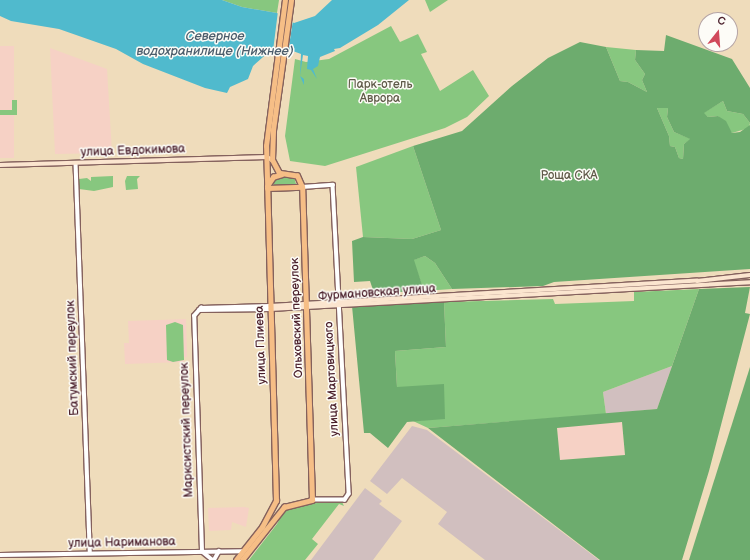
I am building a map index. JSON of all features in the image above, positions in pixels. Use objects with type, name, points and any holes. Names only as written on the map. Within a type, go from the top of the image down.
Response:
[{"type":"main road","points":[[282,174],[274,168],[270,158],[266,129],[285,0]]},
{"type":"main road","points":[[270,158],[291,0]]},
{"type":"main road","name":"улица Евдокимова","points":[[0,164],[270,158]]},
{"type":"main road","name":"улица Плиева","points":[[244,551],[267,519],[276,501],[267,187],[270,158]]},
{"type":"main road","points":[[282,174],[297,176],[302,187],[267,187],[273,177],[282,174]]},
{"type":"main road","name":"Ольховский переулок","points":[[302,187],[312,500]]},
{"type":"main road","points":[[697,283],[750,275]]},
{"type":"main road","points":[[697,283],[750,282]]},
{"type":"main road","name":"Фурмановская улица","points":[[270,307],[338,304],[443,294],[697,283]]},
{"type":"main road","points":[[242,560],[280,512],[289,504],[312,500]]},
{"type":"main road","points":[[236,560],[244,551]]},
{"type":"street","name":"Батумский переулок","points":[[76,163],[90,552]]},
{"type":"street","name":"улица Мартовицкого","points":[[302,187],[333,185],[347,499],[312,500]]},
{"type":"street","name":"Фурмановская улица","points":[[199,310],[270,307]]},
{"type":"street","name":"Марксистский переулок","points":[[199,310],[194,316],[194,365],[202,552]]},
{"type":"street","points":[[202,552],[213,560],[219,551]]},
{"type":"street","points":[[229,551],[236,560]]},
{"type":"street","name":"улица Нариманова","points":[[0,555],[90,552],[244,551]]},
{"type":"shaded area","points":[[0,46],[14,46],[14,158],[0,158]]},
{"type":"shaded area","points":[[50,48],[107,69],[112,153],[55,154]]},
{"type":"shaded area","points":[[186,319],[187,357],[184,357],[184,362],[125,364],[124,343],[129,343],[128,321]]},
{"type":"shaded area","points":[[672,366],[657,409],[606,414],[603,392]]},
{"type":"shaded area","points":[[622,422],[625,455],[560,461],[557,428]]},
{"type":"shaded area","points":[[412,426],[427,430],[599,560],[485,560],[438,524],[447,512],[402,478],[387,494],[370,481]]},
{"type":"shaded area","points":[[365,488],[382,501],[379,504],[402,521],[373,560],[311,560]]},
{"type":"shaded area","points":[[208,508],[249,508],[246,527],[232,522],[231,530],[209,531]]},
{"type":"green space","points":[[222,0],[279,0],[277,13],[242,7]]},
{"type":"green space","points":[[425,0],[448,0],[430,12]]},
{"type":"green space","name":"Парк-отель Аврора","points":[[391,26],[400,42],[418,34],[427,52],[421,54],[440,91],[473,70],[489,96],[467,117],[445,128],[325,166],[290,161],[285,136],[295,59],[306,62],[329,59]]},
{"type":"green space","name":"Роща СКА","points":[[666,35],[698,47],[698,52],[713,52],[732,59],[750,88],[750,123],[743,114],[727,111],[723,101],[704,113],[708,117],[718,116],[726,121],[732,133],[740,132],[750,125],[750,269],[554,282],[543,286],[452,289],[435,263],[425,256],[414,260],[424,291],[374,293],[370,281],[354,282],[352,241],[363,237],[412,239],[441,230],[413,146],[462,131],[512,86],[548,58],[580,42],[606,47],[620,81],[628,82],[647,92],[642,80],[645,74],[635,60],[636,50],[664,51]],"holes":[[[657,108],[668,108],[667,117],[674,132],[690,139],[684,144],[683,159],[679,158],[675,147],[670,146],[669,136]]]},
{"type":"green space","points":[[606,47],[636,50],[635,60],[645,74],[642,80],[647,92],[628,82],[620,81]]},
{"type":"green space","points":[[12,100],[17,100],[17,115],[0,115],[0,110],[12,110]]},
{"type":"green space","points":[[723,101],[727,111],[743,114],[750,123],[749,128],[732,133],[718,116],[708,117],[703,113]]},
{"type":"green space","points":[[657,108],[668,108],[667,117],[674,132],[691,139],[684,144],[683,159],[679,158],[675,147],[670,146],[669,136]]},
{"type":"green space","points":[[413,146],[441,230],[412,239],[363,237],[356,167]]},
{"type":"green space","points":[[113,176],[113,187],[94,191],[79,189],[79,179],[87,178],[91,181],[91,177]]},
{"type":"green space","points":[[127,176],[140,176],[137,179],[138,189],[126,190],[125,181]]},
{"type":"green space","points":[[277,177],[294,177],[296,184],[274,186],[273,179]]},
{"type":"green space","points":[[425,256],[435,263],[452,289],[424,291],[413,260]]},
{"type":"green space","points":[[750,287],[745,313],[750,314],[709,471],[682,560],[600,560],[428,428],[657,409],[699,289]],"holes":[[[622,422],[625,455],[560,460],[557,428]]]},
{"type":"green space","points":[[699,289],[672,366],[603,392],[606,414],[428,428],[413,421],[445,418],[397,387],[395,351],[446,347],[444,302],[553,299],[555,304],[634,301],[634,292]]},
{"type":"green space","points":[[444,302],[446,347],[395,351],[397,387],[444,384],[445,419],[407,422],[388,448],[370,433],[364,433],[352,306]]},
{"type":"green space","points":[[175,322],[183,325],[184,360],[173,362],[167,360],[166,325]]},
{"type":"green space","points":[[750,367],[750,560],[689,560]]},
{"type":"green space","points":[[342,502],[344,506],[339,504],[312,539],[318,544],[305,560],[249,560],[277,524],[285,508],[300,504]]},
{"type":"water","name":"Северное водохранилище (Нижнее)","points":[[0,0],[222,0],[242,7],[277,13],[294,23],[315,16],[332,0],[409,0],[378,25],[340,48],[334,49],[335,51],[320,57],[318,66],[313,69],[317,79],[311,70],[307,69],[308,56],[303,55],[300,76],[301,54],[282,47],[271,50],[253,66],[248,79],[230,87],[227,93],[205,88],[143,64],[116,49],[59,29],[11,21],[0,16]]},
{"type":"water","points":[[300,76],[304,79],[304,85]]},
{"type":"pier","points":[[278,11],[293,20],[288,53],[282,49],[273,51]]}]
